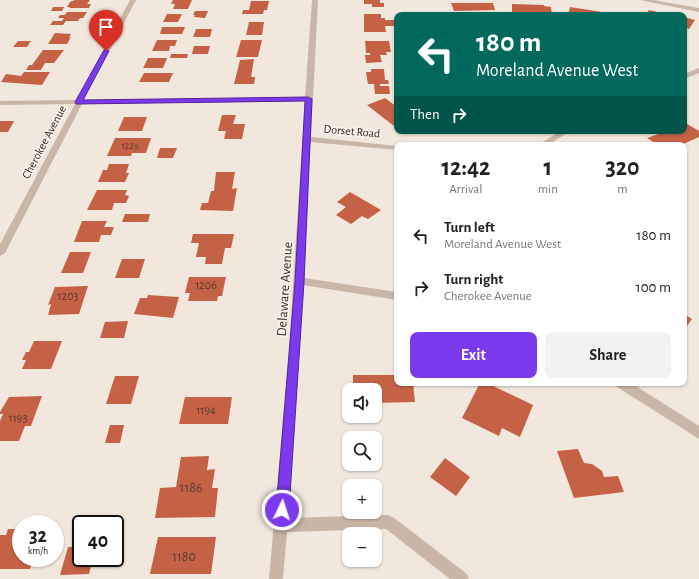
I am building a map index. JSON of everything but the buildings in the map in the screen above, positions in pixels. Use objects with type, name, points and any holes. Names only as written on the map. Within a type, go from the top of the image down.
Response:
[{"type":"street","name":"Cherokee Avenue","points":[[0,253],[132,0]]},
{"type":"street","name":"Delaware Avenue","points":[[276,579],[299,282],[308,99],[315,0]]},
{"type":"street","points":[[643,0],[699,10]]},
{"type":"street","points":[[687,76],[699,70]]},
{"type":"street","points":[[0,103],[308,99]]},
{"type":"street","points":[[547,142],[561,134]]},
{"type":"street","name":"Dorset Road","points":[[306,139],[394,148]]},
{"type":"street","points":[[299,282],[394,296]]},
{"type":"street","points":[[626,386],[699,433]]},
{"type":"street","points":[[281,525],[388,522],[462,579]]},
{"type":"route","points":[[106,51],[79,102],[308,99],[299,282],[282,510]]}]
